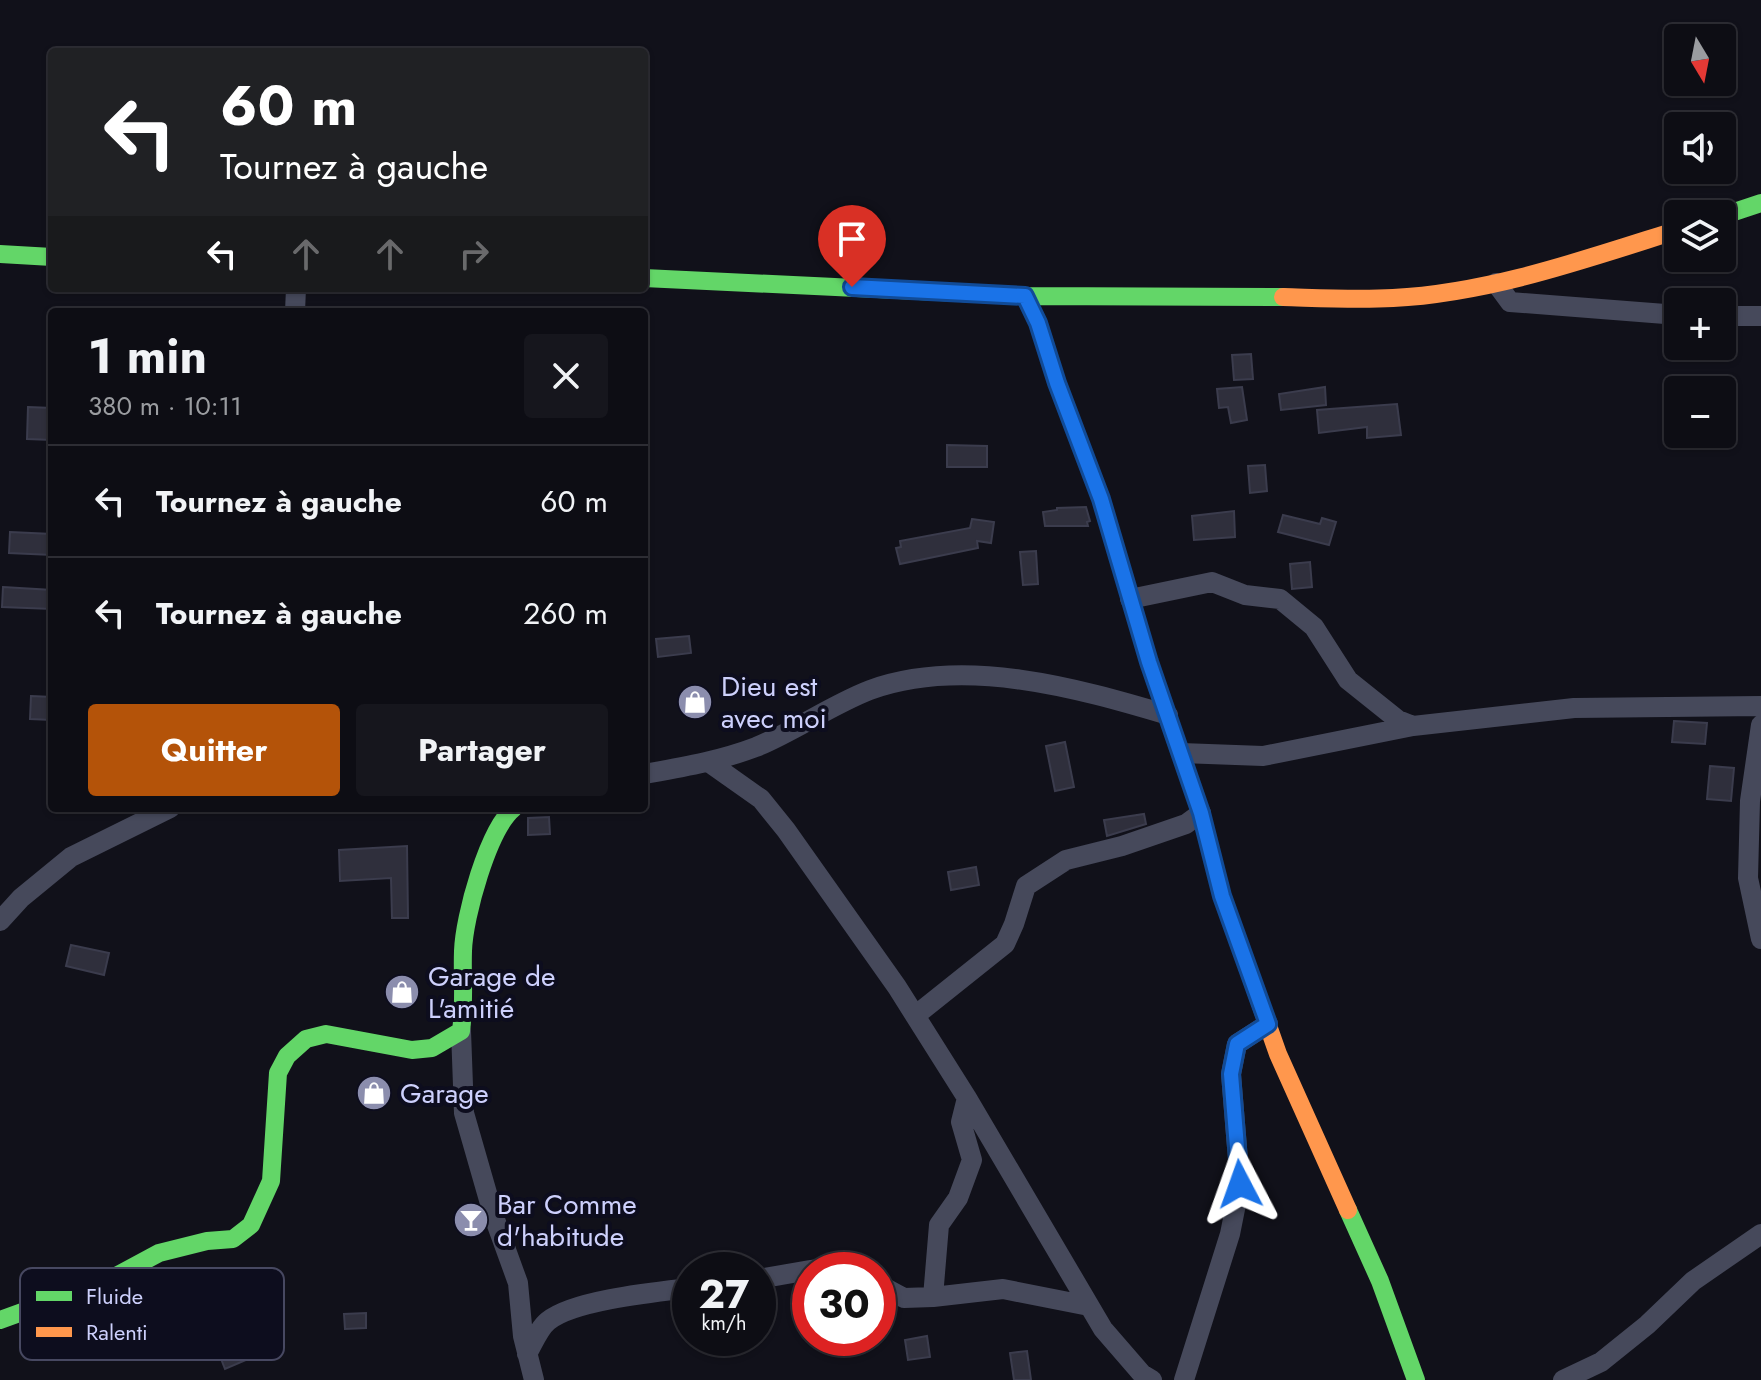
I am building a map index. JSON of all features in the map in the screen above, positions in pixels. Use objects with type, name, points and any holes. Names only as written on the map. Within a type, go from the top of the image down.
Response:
[{"type":"street","points":[[1736,211],[1761,203]]},
{"type":"street","points":[[648,278],[1025,296],[1393,298],[1449,293],[1496,283],[1664,234]]},
{"type":"street","points":[[0,254],[48,257]]},
{"type":"street","points":[[1496,283],[1510,302],[1664,314]]},
{"type":"street","points":[[1025,296],[1038,323],[1101,499],[1130,599],[1201,813],[1222,896],[1278,1054],[1380,1281],[1416,1380]]},
{"type":"street","points":[[1736,316],[1761,316]]},
{"type":"street","points":[[1130,599],[1212,582],[1245,595],[1280,599],[1314,627],[1348,680],[1398,720],[1413,726]]},
{"type":"street","points":[[648,773],[710,763],[757,746],[870,690],[941,677],[1022,680],[1093,693],[1168,715]]},
{"type":"street","points":[[1181,753],[1263,756],[1413,726],[1574,708],[1761,706]]},
{"type":"street","points":[[1761,725],[1750,801],[1748,878],[1761,939]]},
{"type":"street","points":[[710,763],[761,799],[770,809],[916,1015],[1103,1329],[1142,1374],[1152,1380]]},
{"type":"street","points":[[0,921],[21,898],[71,857],[162,812]]},
{"type":"street","points":[[506,812],[475,887],[463,949],[465,1000],[461,1031],[464,1113],[493,1214],[518,1283],[523,1336],[534,1380]]},
{"type":"street","points":[[916,1015],[1005,944],[1026,886],[1066,860],[1122,846],[1186,824],[1201,813]]},
{"type":"street","points":[[1184,1380],[1230,1234],[1240,1184],[1231,1074],[1237,1044],[1268,1024]]},
{"type":"street","points":[[131,1268],[159,1253],[207,1241],[233,1239],[251,1225],[271,1181],[278,1073],[287,1056],[306,1039],[326,1034],[412,1050],[432,1048],[461,1031]]},
{"type":"street","points":[[933,1297],[939,1225],[958,1198],[972,1160],[961,1122],[967,1098]]},
{"type":"street","points":[[1563,1380],[1601,1362],[1647,1325],[1693,1281],[1761,1234]]},
{"type":"street","points":[[896,1294],[904,1298],[933,1297],[1003,1289],[1089,1306]]},
{"type":"street","points":[[527,1354],[547,1322],[570,1310],[672,1290]]},
{"type":"street","points":[[0,1320],[20,1313]]},
{"type":"building","points":[[1251,354],[1253,379],[1234,380],[1232,355]]},
{"type":"building","points":[[1242,387],[1247,420],[1231,423],[1228,407],[1219,408],[1217,389]]},
{"type":"building","points":[[1325,387],[1326,405],[1281,410],[1279,394]]},
{"type":"building","points":[[1397,404],[1401,435],[1367,438],[1367,427],[1319,433],[1317,410]]},
{"type":"building","points":[[28,407],[48,408],[48,440],[27,439]]},
{"type":"building","points":[[947,445],[987,446],[987,467],[947,467]]},
{"type":"building","points":[[1265,465],[1267,491],[1250,493],[1248,466]]},
{"type":"building","points":[[1086,507],[1090,521],[1087,522],[1088,526],[1045,526],[1043,512]]},
{"type":"building","points":[[1234,511],[1235,537],[1194,540],[1192,516]]},
{"type":"building","points":[[1283,515],[1320,524],[1322,518],[1336,522],[1329,545],[1278,532]]},
{"type":"building","points":[[972,519],[994,522],[991,543],[977,541],[978,548],[900,564],[896,548],[901,547],[900,541],[970,528]]},
{"type":"building","points":[[10,532],[48,534],[48,555],[9,553]]},
{"type":"building","points":[[1036,551],[1038,584],[1023,585],[1020,552]]},
{"type":"building","points":[[1310,562],[1312,587],[1292,589],[1290,564]]},
{"type":"building","points":[[3,587],[48,590],[48,609],[2,607]]},
{"type":"building","points":[[689,636],[691,653],[658,657],[656,639]]},
{"type":"building","points":[[31,696],[48,697],[48,720],[30,719]]},
{"type":"building","points":[[1674,721],[1707,723],[1705,744],[1672,742]]},
{"type":"building","points":[[1065,742],[1074,787],[1055,791],[1046,746]]},
{"type":"building","points":[[1710,766],[1734,768],[1731,801],[1707,799]]},
{"type":"building","points":[[1144,814],[1146,824],[1107,836],[1104,820]]},
{"type":"building","points":[[549,817],[550,834],[528,835],[528,818]]},
{"type":"building","points":[[407,846],[408,918],[392,918],[391,878],[340,881],[339,850]]},
{"type":"building","points":[[976,867],[979,885],[951,890],[948,872]]},
{"type":"building","points":[[71,945],[109,953],[104,975],[66,966]]},
{"type":"building","points":[[366,1313],[366,1328],[345,1329],[344,1314]]},
{"type":"building","points":[[927,1336],[930,1357],[908,1360],[905,1340]]},
{"type":"building","points":[[1027,1351],[1031,1380],[1014,1380],[1010,1353]]},
{"type":"building","points":[[221,1360],[246,1360],[225,1369]]},
{"type":"traffic: fast","points":[[1736,211],[1761,203]]},
{"type":"traffic: fast","points":[[0,254],[48,257]]},
{"type":"traffic: fast","points":[[648,278],[1025,296],[1283,297]]},
{"type":"traffic: fast","points":[[1025,296],[1038,323],[1101,499],[1149,662],[1201,813],[1222,896],[1253,983]]},
{"type":"traffic: fast","points":[[131,1268],[159,1253],[207,1241],[233,1239],[251,1225],[271,1181],[278,1073],[287,1056],[306,1039],[326,1034],[412,1050],[432,1048],[461,1031],[463,951],[468,917],[479,875],[495,834],[510,812]]},
{"type":"traffic: fast","points":[[1348,1210],[1380,1281],[1416,1380]]},
{"type":"traffic: fast","points":[[0,1320],[20,1313]]},
{"type":"traffic: slow","points":[[1283,297],[1393,298],[1466,289],[1537,273],[1664,234]]},
{"type":"traffic: slow","points":[[1253,983],[1278,1054],[1348,1210]]},
{"type":"place","name":"Dieu est avec moi","points":[[695,702]]},
{"type":"place","name":"Garage de L'amitié","points":[[402,992]]},
{"type":"place","name":"Garage","points":[[374,1093]]},
{"type":"place","name":"Bar Comme d'habitude","points":[[471,1220]]},
{"type":"route","points":[[852,287],[1025,296],[1038,323],[1101,499],[1149,662],[1201,813],[1222,896],[1268,1024],[1237,1044],[1231,1074],[1240,1184]]}]
